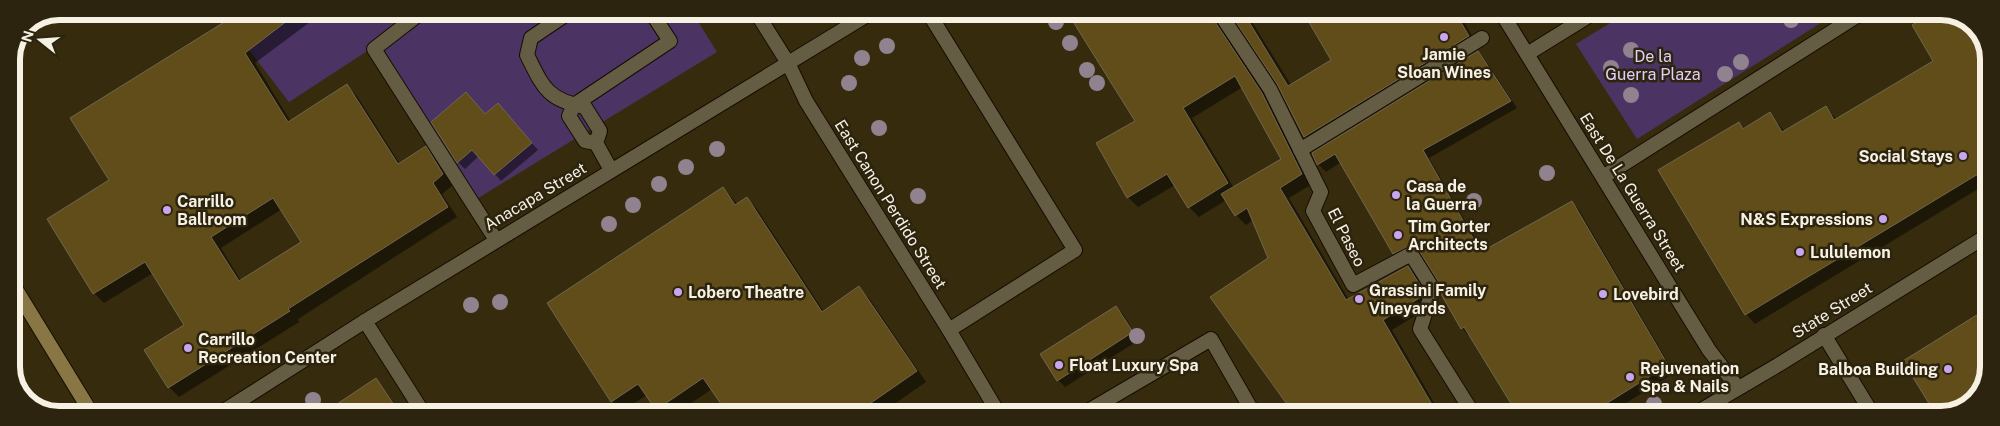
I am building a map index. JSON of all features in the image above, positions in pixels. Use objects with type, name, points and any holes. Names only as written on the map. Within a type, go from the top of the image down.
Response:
[{"type":"main road","points":[[20,296],[87,406]]},
{"type":"street","points":[[412,20],[374,49],[496,240]]},
{"type":"street","points":[[559,20],[531,38],[527,55],[549,93],[574,105],[585,107],[600,131],[596,143],[612,170]]},
{"type":"street","points":[[574,105],[670,41],[656,20]]},
{"type":"street","name":"East Canon Perdido Street","points":[[761,20],[788,63],[806,101],[949,330],[990,406]]},
{"type":"street","name":"Anacapa Street","points":[[232,406],[496,240],[859,20]]},
{"type":"street","points":[[933,20],[1075,250],[949,330]]},
{"type":"street","name":"El Paseo","points":[[1224,20],[1270,89],[1321,192],[1313,211],[1353,285],[1411,254],[1433,289],[1420,329],[1469,406]]},
{"type":"street","name":"East De La Guerra Street","points":[[1506,20],[1709,350],[1738,388]]},
{"type":"street","points":[[1527,54],[1582,20]]},
{"type":"street","points":[[1603,177],[1851,20]]},
{"type":"street","points":[[1300,150],[1482,38]]},
{"type":"street","name":"State Street","points":[[1708,406],[1778,365],[1980,239]]},
{"type":"street","points":[[365,321],[419,406]]},
{"type":"street","points":[[1824,335],[1868,406]]},
{"type":"street","points":[[1096,406],[1211,339],[1249,406]]},
{"type":"shaded area","points":[[51,21],[1949,21],[1961,25],[1970,33],[1975,39],[1980,56],[1979,375],[1975,387],[1965,398],[1946,406],[51,405],[39,401],[30,393],[23,382],[20,370],[20,59],[23,44],[31,31]]},
{"type":"green space","points":[[226,20],[697,20],[717,52],[475,200],[378,44],[289,102]]},
{"type":"green space","name":"De la Guerra Plaza","points":[[1615,20],[1825,20],[1637,139],[1576,44]]},
{"type":"building","points":[[228,20],[288,20],[245,53],[288,122],[347,84],[398,164],[426,146],[443,174],[433,183],[448,207],[288,309],[290,311],[168,388],[144,350],[184,325],[145,262],[93,294],[47,219],[109,180],[70,118]],"holes":[[[273,198],[301,242],[239,281],[211,237]]]},
{"type":"building","points":[[1072,20],[1214,20],[1262,93],[1302,174],[1280,188],[1346,300],[1408,266],[1423,290],[1421,297],[1383,320],[1433,406],[1288,406],[1210,297],[1268,258],[1247,208],[1235,216],[1221,194],[1281,159],[1235,76],[1183,108],[1228,183],[1188,208],[1167,174],[1127,198],[1096,143],[1135,121]]},
{"type":"building","points":[[1234,20],[1248,20],[1288,86],[1331,60],[1308,20],[1460,20],[1469,36],[1304,137],[1277,84]]},
{"type":"building","points":[[1920,20],[1941,20],[1947,21],[1948,23],[1951,21],[1961,25],[1975,39],[1980,56],[1980,173],[1745,315],[1658,170],[1739,122],[1743,129],[1770,112],[1782,132],[1826,106],[1834,120],[1933,61],[1912,25]]},
{"type":"building","points":[[1478,51],[1511,101],[1423,150],[1481,252],[1572,201],[1668,365],[1602,406],[1512,406],[1464,327],[1461,329],[1441,294],[1440,284],[1418,249],[1411,245],[1393,254],[1335,154],[1317,165],[1312,153]]},
{"type":"building","points":[[466,92],[485,114],[498,103],[532,143],[494,175],[472,150],[457,163],[431,122]]},
{"type":"building","name":"Lobero Theatre","points":[[723,187],[735,205],[747,197],[822,312],[859,286],[917,371],[867,406],[722,406],[703,378],[662,406],[653,406],[638,384],[611,402],[547,303]]},
{"type":"building","points":[[1116,306],[1133,332],[1057,381],[1040,354]]},
{"type":"building","name":"Balboa Building","points":[[1980,313],[1980,367],[1978,380],[1975,387],[1961,401],[1946,406],[1930,406],[1903,361]]},
{"type":"building","points":[[376,378],[395,406],[334,406]]},
{"type":"place","name":"Jamie Sloan Wines","points":[[1444,37]]},
{"type":"place","name":"Social Stays","points":[[1963,156]]},
{"type":"place","name":"Casa de la Guerra","points":[[1396,195]]},
{"type":"place","name":"Carrillo Ballroom","points":[[167,210]]},
{"type":"place","name":"N&S Expressions","points":[[1883,219]]},
{"type":"place","name":"Tim Gorter Architects","points":[[1398,235]]},
{"type":"place","name":"Lululemon","points":[[1800,252]]},
{"type":"place","name":"Lobero Theatre","points":[[678,292]]},
{"type":"place","name":"Lovebird","points":[[1603,294]]},
{"type":"place","name":"Grassini Family Vineyards","points":[[1359,299]]},
{"type":"place","name":"Carrillo Recreation Center","points":[[188,348]]},
{"type":"place","name":"Float Luxury Spa","points":[[1059,365]]},
{"type":"place","name":"Balboa Building","points":[[1948,369]]},
{"type":"place","name":"Rejuvenation Spa & Nails","points":[[1630,377]]}]
